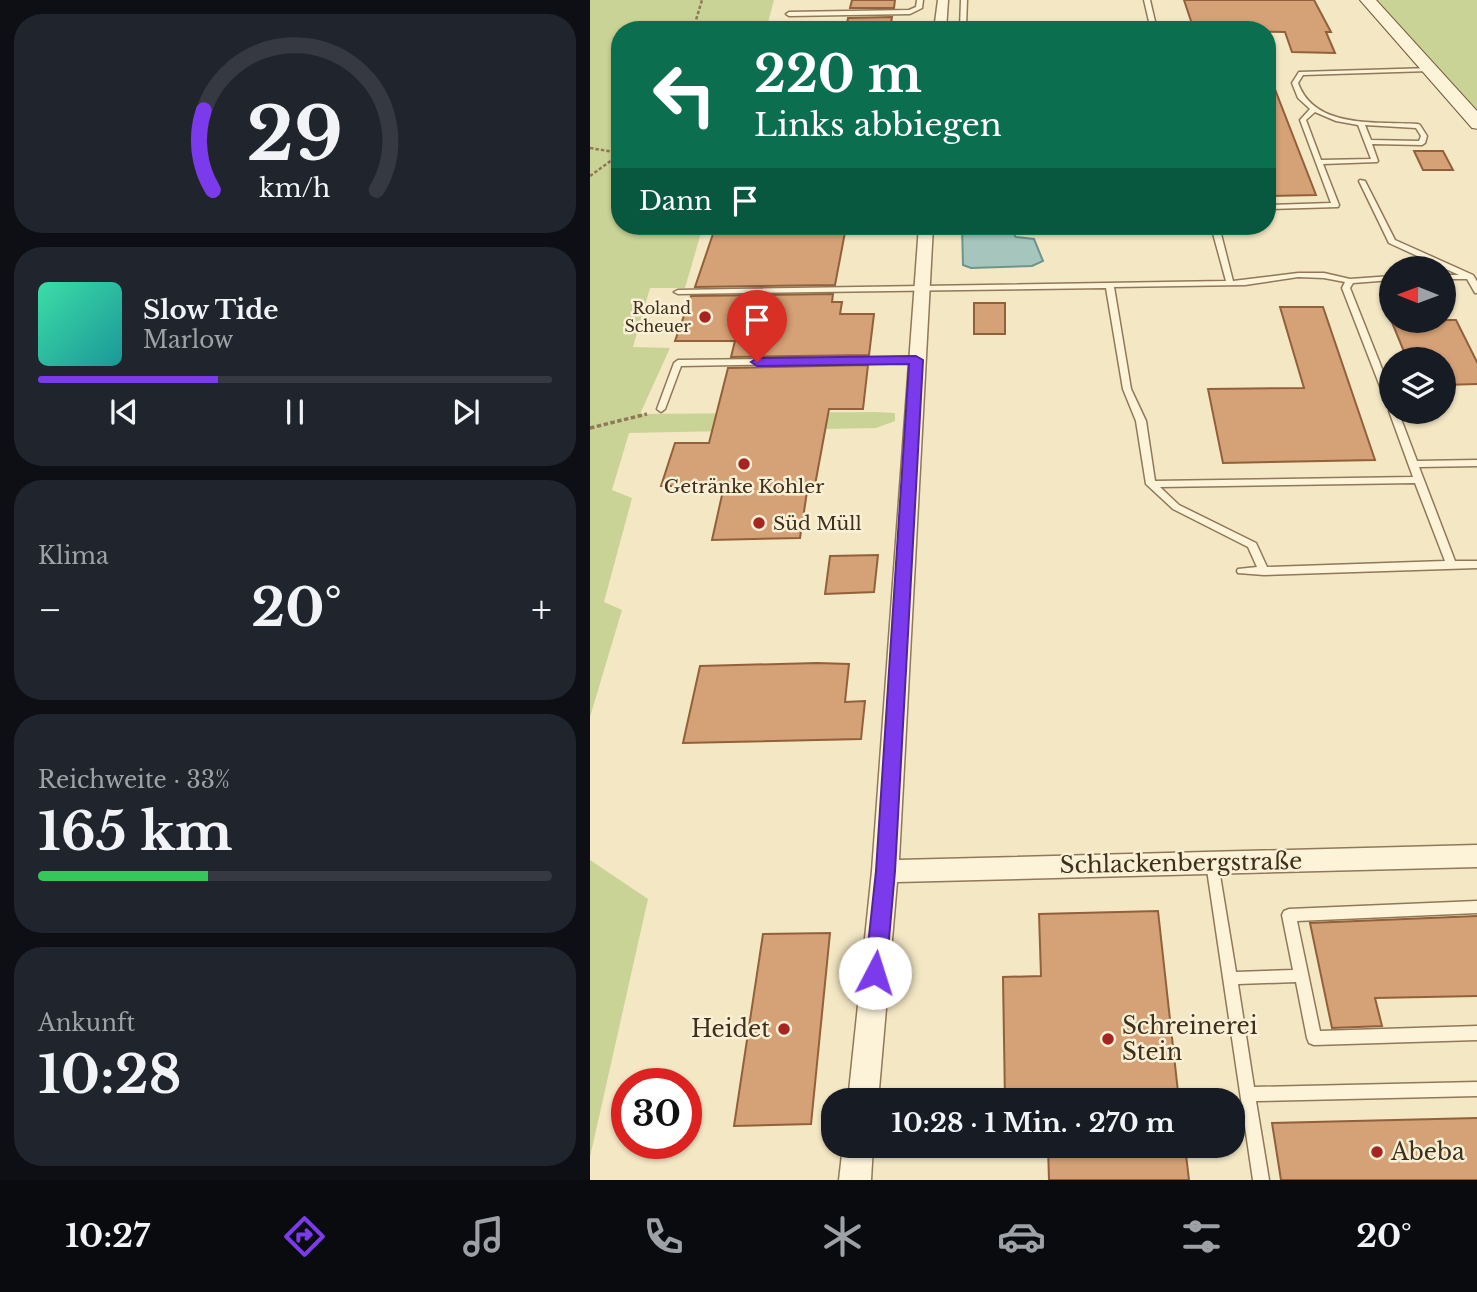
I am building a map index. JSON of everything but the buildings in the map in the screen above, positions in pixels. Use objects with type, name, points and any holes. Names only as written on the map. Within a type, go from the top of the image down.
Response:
[{"type":"main road","points":[[1368,0],[1477,124]]},
{"type":"street","points":[[941,21],[943,0]]},
{"type":"street","points":[[864,1088],[885,871],[925,235]]},
{"type":"street","name":"Schlackenbergstraße","points":[[885,871],[1477,856]]},
{"type":"street","points":[[855,1180],[857,1158]]},
{"type":"lane","points":[[789,14],[910,12],[919,8],[920,0]]},
{"type":"lane","points":[[963,21],[964,0]]},
{"type":"lane","points":[[1147,0],[1153,21]]},
{"type":"lane","points":[[1368,142],[1422,143],[1424,135],[1418,126],[1361,123],[1327,117],[1300,97],[1295,83],[1301,73],[1429,69]]},
{"type":"lane","points":[[1276,207],[1335,205],[1303,120],[1314,109]]},
{"type":"lane","points":[[1319,162],[1375,161],[1361,123]]},
{"type":"lane","points":[[1362,181],[1392,241],[1473,277],[1477,291]]},
{"type":"lane","points":[[1217,235],[1229,283]]},
{"type":"lane","points":[[678,292],[1229,283],[1269,277],[1324,275],[1350,281],[1379,279]]},
{"type":"lane","points":[[1350,281],[1346,288],[1379,375]]},
{"type":"lane","points":[[1110,285],[1127,389],[1141,421],[1151,484],[1176,507],[1252,545],[1264,571]]},
{"type":"lane","points":[[661,410],[678,363],[916,360]]},
{"type":"lane","points":[[1398,424],[1451,565]]},
{"type":"lane","points":[[1413,464],[1477,463]]},
{"type":"lane","points":[[1151,484],[1419,480]]},
{"type":"lane","points":[[1242,571],[1477,564]]},
{"type":"lane","points":[[1212,863],[1261,1180]]},
{"type":"lane","points":[[1477,907],[1289,915],[1314,1038],[1477,1033]]},
{"type":"lane","points":[[1230,978],[1301,976]]},
{"type":"lane","points":[[1248,1094],[1477,1089]]},
{"type":"path","points":[[696,21],[702,0]]},
{"type":"path","points":[[590,148],[611,152]]},
{"type":"path","points":[[590,176],[611,161]]},
{"type":"path","points":[[590,428],[661,410]]},
{"type":"green space","points":[[590,0],[774,0],[768,21],[611,21],[611,235],[700,235],[685,288],[650,288],[633,347],[670,348],[640,414],[875,412],[895,413],[895,421],[876,428],[629,433],[612,490],[632,498],[604,602],[622,610],[590,717]]},
{"type":"green space","points":[[1377,0],[1477,0],[1477,113],[1391,16]]},
{"type":"green space","points":[[590,860],[648,899],[590,1157]]},
{"type":"water","points":[[962,235],[1015,235],[1034,239],[1043,261],[1032,266],[971,268],[963,265]]},
{"type":"place","name":"Roland Scheuer","points":[[705,317]]},
{"type":"place","name":"Getränke Kohler","points":[[744,464]]},
{"type":"place","name":"Süd Müll","points":[[759,523]]},
{"type":"place","name":"Heidet","points":[[784,1029]]},
{"type":"place","name":"Schreinerei Stein","points":[[1108,1039]]},
{"type":"place","name":"Abeba","points":[[1377,1152]]},
{"type":"route","points":[[757,362],[916,360],[885,871],[875,973]]}]
